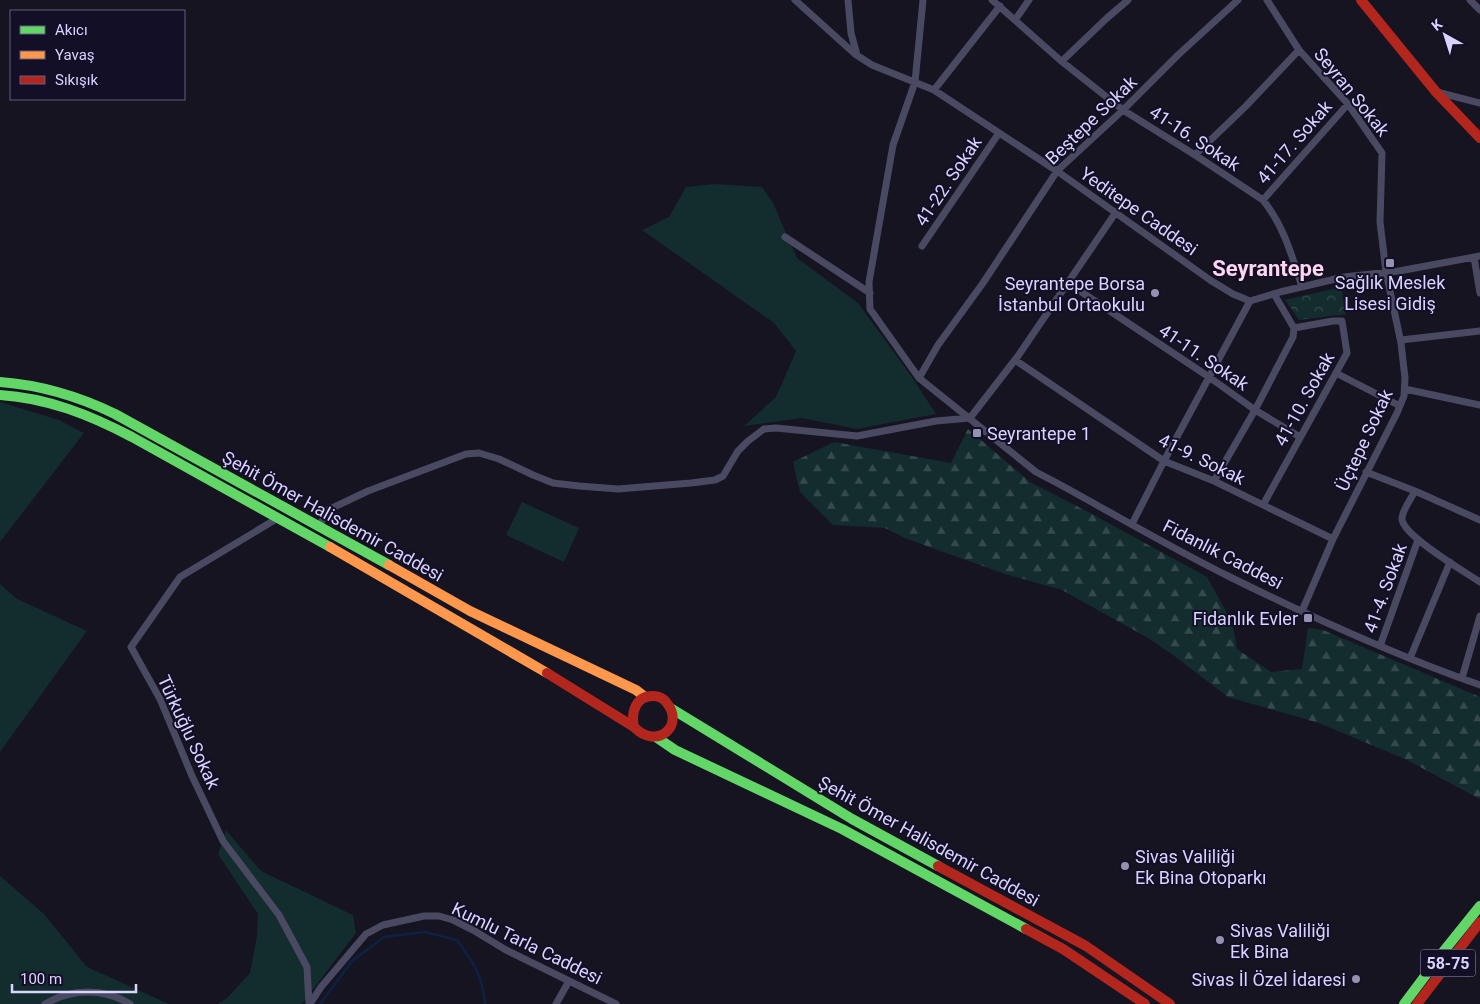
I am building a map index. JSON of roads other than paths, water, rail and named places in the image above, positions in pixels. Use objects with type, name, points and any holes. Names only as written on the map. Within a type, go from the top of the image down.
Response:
[{"type":"main road","points":[[1361,0],[1436,92],[1480,138]]},
{"type":"main road","name":"Şehit Ömer Halisdemir Caddesi","points":[[0,382],[33,385],[70,394],[124,418],[470,611],[636,690],[645,697]]},
{"type":"main road","name":"Şehit Ömer Halisdemir Caddesi","points":[[0,395],[55,403],[91,417],[124,433],[278,518],[521,657],[634,727]]},
{"type":"main road","points":[[653,696],[660,698],[672,709],[673,720],[664,734],[649,738],[642,735],[634,727],[631,720],[632,710],[645,697],[653,696]]},
{"type":"main road","name":"Şehit Ömer Halisdemir Caddesi","points":[[672,709],[852,819],[1086,946],[1170,1004]]},
{"type":"main road","name":"Şehit Ömer Halisdemir Caddesi","points":[[656,737],[675,750],[842,829],[1014,922],[1063,949],[1145,1004]]},
{"type":"main road","points":[[1404,1004],[1480,906]]},
{"type":"main road","name":"58-75","points":[[1417,1004],[1480,922]]},
{"type":"street","name":"Yeditepe Caddesi","points":[[795,0],[857,55],[872,65],[934,90],[1057,171],[1210,280],[1233,294],[1250,301]]},
{"type":"street","points":[[848,0],[851,32],[857,55]]},
{"type":"street","name":"Fidanlık Caddesi","points":[[924,0],[915,82],[893,145],[869,282],[870,309],[919,378],[1036,472],[1229,576],[1380,646],[1480,685]]},
{"type":"street","name":"41-16. Sokak","points":[[992,0],[1062,61],[1123,110],[1263,200],[1285,234],[1302,287]]},
{"type":"street","points":[[1015,20],[1029,0]]},
{"type":"street","points":[[1062,61],[1128,0]]},
{"type":"street","name":"Beştepe Sokak","points":[[919,378],[938,345],[983,283],[1057,171],[1238,0]]},
{"type":"street","name":"Seyran Sokak","points":[[1267,0],[1299,50],[1348,104],[1382,153],[1380,222],[1386,272]]},
{"type":"street","points":[[1470,0],[1480,10]]},
{"type":"street","points":[[934,90],[1000,6]]},
{"type":"street","points":[[1195,155],[1246,106],[1299,50]]},
{"type":"street","points":[[1436,92],[1480,103]]},
{"type":"street","name":"41-17. Sokak","points":[[1263,200],[1348,104]]},
{"type":"street","name":"41-22. Sokak","points":[[922,246],[999,133]]},
{"type":"street","points":[[319,526],[328,510],[368,491],[466,454],[479,453],[499,459],[552,483],[618,489],[715,480],[723,476],[738,451],[764,429],[776,428],[857,436],[936,421],[970,418],[1015,360],[1116,212]]},
{"type":"street","points":[[786,237],[870,293]]},
{"type":"street","points":[[1132,524],[1250,301],[1344,277],[1477,257],[1480,293]]},
{"type":"street","name":"Üçtepe Sokak","points":[[1302,611],[1333,539],[1404,396],[1405,378],[1401,340],[1386,272]]},
{"type":"street","name":"41-11. Sokak","points":[[1068,283],[1255,410],[1300,437]]},
{"type":"street","points":[[1214,481],[1255,410],[1293,337],[1294,328],[1274,294]]},
{"type":"street","name":"41-10. Sokak","points":[[1263,506],[1347,353],[1342,321],[1294,328]]},
{"type":"street","points":[[1401,340],[1480,331]]},
{"type":"street","name":"41-9. Sokak","points":[[1015,360],[1164,461],[1214,481],[1333,539]]},
{"type":"street","points":[[1336,373],[1400,406]]},
{"type":"street","points":[[1405,389],[1480,405]]},
{"type":"street","points":[[1366,472],[1415,491],[1480,520]]},
{"type":"street","points":[[1415,491],[1402,517],[1403,525],[1418,540],[1480,582]]},
{"type":"street","name":"Türkuğlu Sokak","points":[[278,518],[180,577],[130,647],[160,699],[192,776],[223,841],[279,915],[307,967],[309,1004]]},
{"type":"street","name":"41-4. Sokak","points":[[1380,646],[1418,540]]},
{"type":"street","points":[[1410,658],[1450,562]]},
{"type":"street","points":[[1462,678],[1480,616]]},
{"type":"street","name":"Kumlu Tarla Caddesi","points":[[309,1004],[366,934],[384,925],[424,916],[439,916],[453,920],[506,950],[611,1003]]},
{"type":"street","points":[[556,1004],[569,981]]},
{"type":"street","points":[[45,1004],[57,997],[78,993],[102,992],[130,1004]]},
{"type":"waterway","points":[[320,1004],[352,961],[384,937],[425,932],[457,940],[476,970],[482,985],[485,1004]]},
{"type":"place","name":"Sağlık Meslek Lisesi Gidiş","points":[[1390,263]]},
{"type":"place","name":"Seyrantepe Borsa İstanbul Ortaokulu","points":[[1155,293]]},
{"type":"place","name":"Seyrantepe 1","points":[[977,433]]},
{"type":"place","name":"Fidanlık Evler","points":[[1308,618]]},
{"type":"place","name":"Sivas Valiliği Ek Bina Otoparkı","points":[[1125,866]]},
{"type":"place","name":"Sivas Valiliği Ek Bina","points":[[1220,940]]},
{"type":"place","name":"Sivas İl Özel İdaresi","points":[[1356,979]]},
{"type":"district","name":"Seyrantepe","points":[[1268,268]]}]
